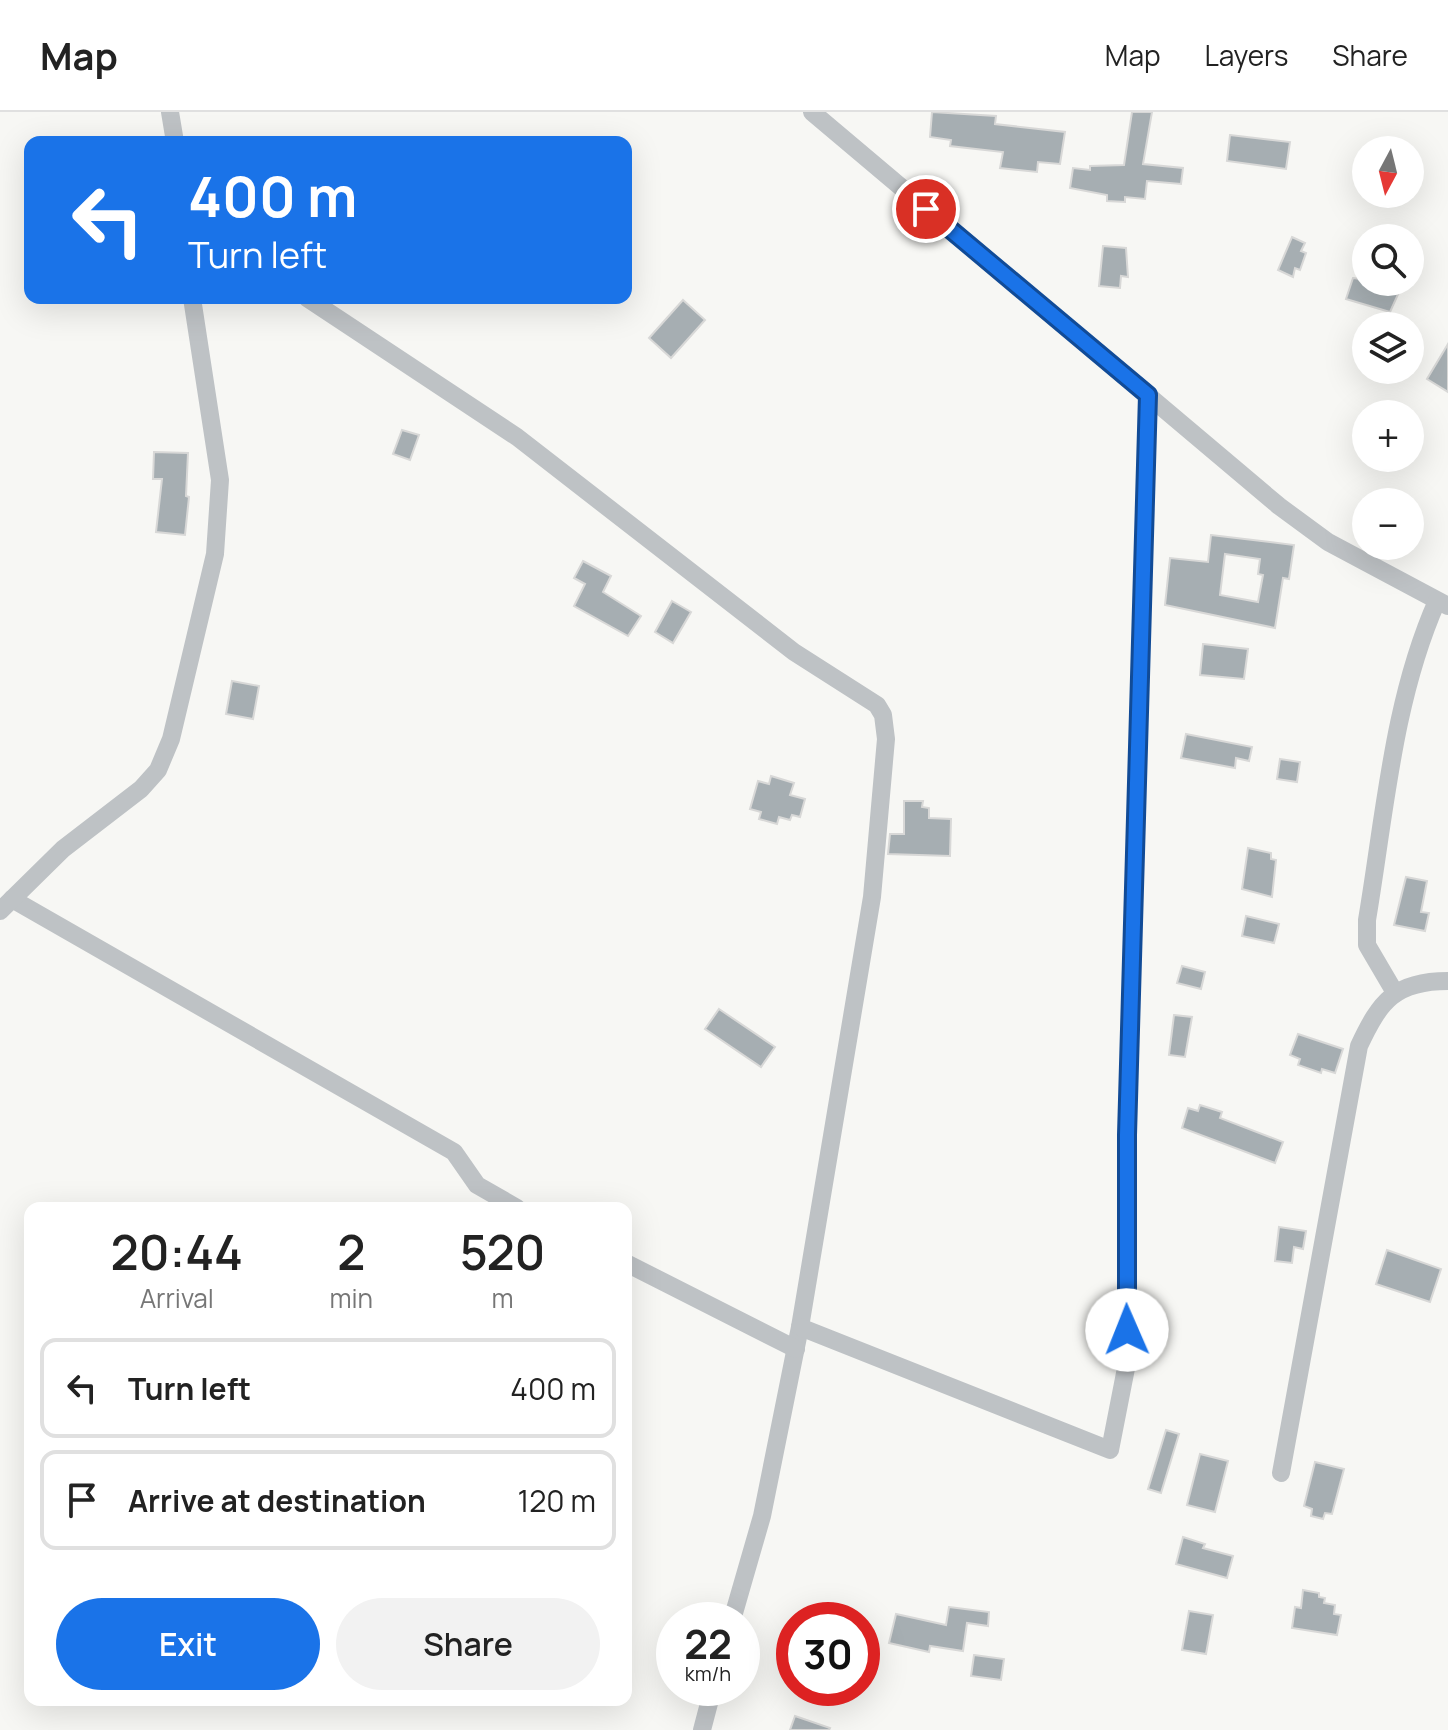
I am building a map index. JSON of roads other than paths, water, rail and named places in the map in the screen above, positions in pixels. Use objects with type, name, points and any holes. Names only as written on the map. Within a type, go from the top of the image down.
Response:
[{"type":"street","points":[[170,112],[174,136]]},
{"type":"street","points":[[812,112],[1279,506],[1328,542],[1443,604],[1420,639],[1404,693],[1367,920],[1367,945],[1394,991]]},
{"type":"street","points":[[193,304],[220,480],[219,523],[215,554],[171,739],[158,770],[141,789],[84,831],[6,905],[454,1152],[464,1161],[477,1185],[507,1202]]},
{"type":"street","points":[[316,304],[517,437],[794,652],[877,705],[883,715],[886,765],[872,897],[796,1349],[762,1516],[737,1602]]},
{"type":"street","points":[[800,1327],[1110,1450],[1128,1358],[1127,1135],[1148,395]]},
{"type":"street","points":[[1281,1473],[1306,1328],[1341,1160],[1352,1066],[1367,1028],[1394,991],[1415,983],[1448,981]]},
{"type":"street","points":[[632,1266],[796,1349]]},
{"type":"street","points":[[702,1730],[708,1706]]}]
